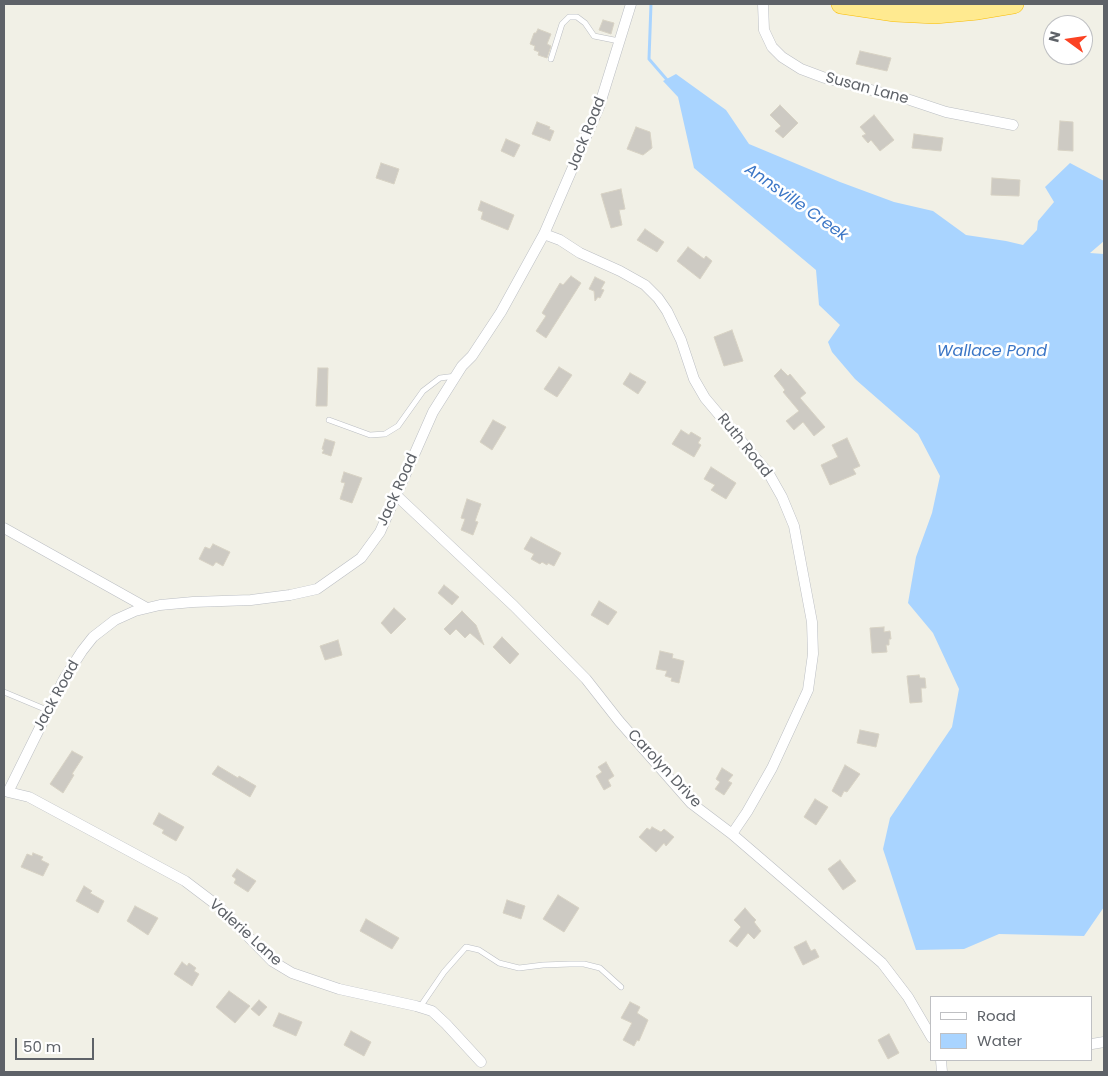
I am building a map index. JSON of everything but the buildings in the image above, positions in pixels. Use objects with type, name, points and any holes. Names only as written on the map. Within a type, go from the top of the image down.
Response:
[{"type":"highway","points":[[842,4],[895,12],[935,14],[1014,4]]},
{"type":"street","name":"Jack Road","points":[[8,792],[64,679],[93,637],[115,620],[147,608],[193,602],[251,600],[317,589],[361,558],[380,532],[433,412],[501,312],[544,234],[599,107],[631,4]]},
{"type":"street","name":"Susan Lane","points":[[763,4],[764,30],[772,47],[782,58],[801,69],[826,78],[910,100],[946,112],[1013,125]]},
{"type":"street","name":"Ruth Road","points":[[544,234],[560,240],[580,253],[620,271],[645,285],[658,298],[682,340],[694,379],[705,398],[769,474],[782,497],[794,526],[812,622],[813,654],[808,690],[772,768],[748,812],[732,834]]},
{"type":"street","name":"Carolyn Drive","points":[[397,496],[514,606],[586,679],[619,720],[691,802],[732,834],[882,963],[908,997],[930,1035]]},
{"type":"street","points":[[4,528],[147,608]]},
{"type":"street","name":"Valerie Lane","points":[[8,792],[29,797],[185,881],[218,906],[272,961],[292,973],[340,989],[432,1011],[481,1062]]},
{"type":"lane","points":[[551,59],[562,24],[569,17],[577,17],[585,23],[594,36],[620,41]]},
{"type":"lane","points":[[329,420],[370,435],[385,434],[398,426],[423,391],[440,378],[456,376]]},
{"type":"lane","points":[[4,692],[48,710]]},
{"type":"lane","points":[[420,1007],[444,972],[466,947],[479,950],[499,963],[519,968],[570,964],[584,964],[600,968],[621,987]]},
{"type":"water","name":"Wallace Pond","points":[[676,74],[726,110],[749,144],[894,202],[933,211],[966,235],[1023,245],[1037,230],[1038,221],[1054,202],[1045,187],[1070,163],[1104,181],[1104,241],[1090,253],[1104,254],[1104,907],[1084,936],[999,934],[964,949],[916,950],[883,849],[890,818],[952,727],[959,689],[933,633],[908,603],[916,557],[932,513],[940,476],[918,434],[855,379],[832,352],[828,342],[840,325],[819,305],[816,270],[694,168],[678,97],[663,81]]},
{"type":"waterway","name":"Annsville Creek","points":[[651,4],[649,59],[668,81]]}]
